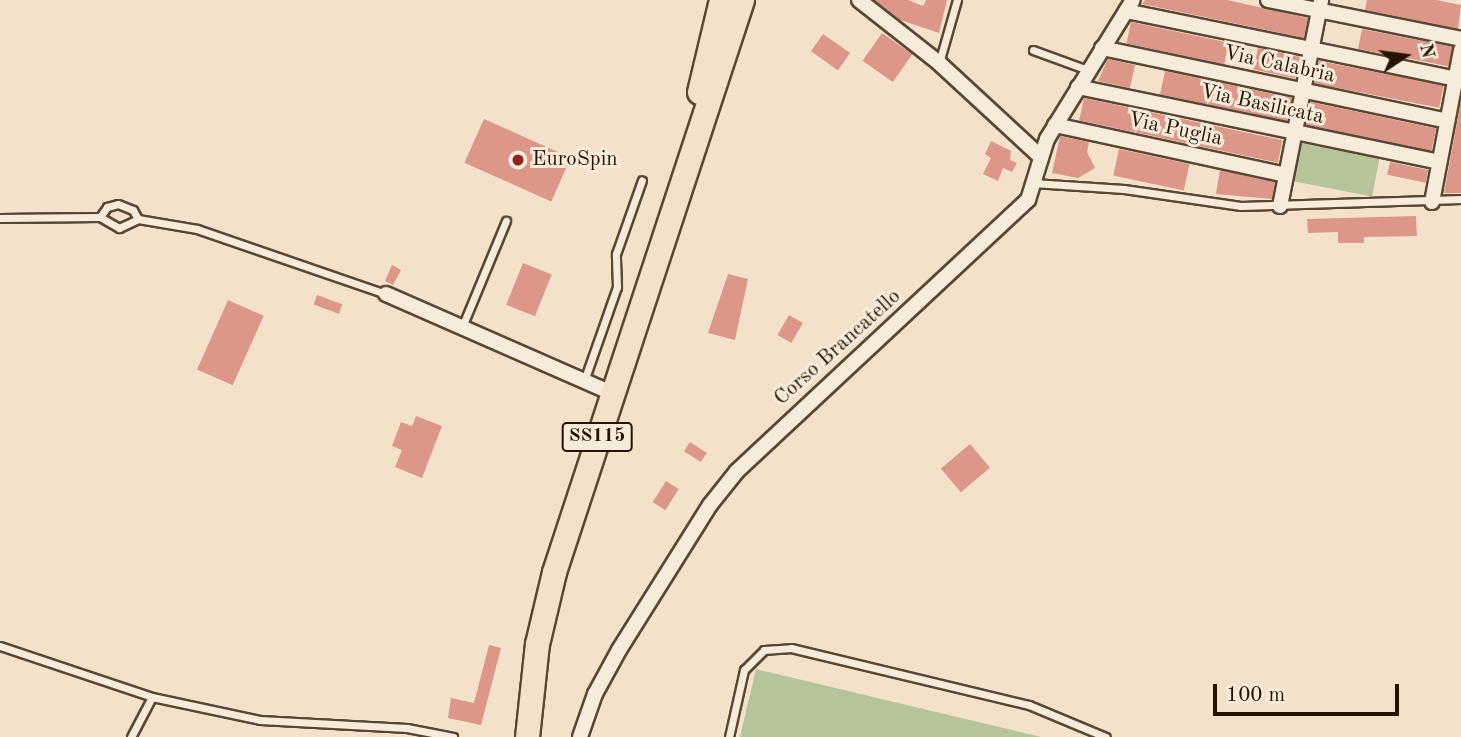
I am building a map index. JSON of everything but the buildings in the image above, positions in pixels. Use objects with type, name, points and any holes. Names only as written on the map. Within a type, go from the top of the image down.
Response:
[{"type":"main road","name":"SS115","points":[[693,142],[704,58],[721,0]]},
{"type":"main road","name":"SS115","points":[[527,737],[537,644],[554,572],[693,142],[742,0]]},
{"type":"street","points":[[859,0],[939,63],[1041,157]]},
{"type":"street","points":[[1268,0],[1320,5],[1461,39]]},
{"type":"street","points":[[1280,206],[1320,5]]},
{"type":"street","points":[[1129,6],[1458,80]]},
{"type":"street","name":"Corso Brancatello","points":[[580,737],[595,694],[619,650],[710,505],[737,471],[1003,227],[1028,200],[1041,157],[1055,125],[1129,6]]},
{"type":"street","name":"Via Calabria","points":[[1102,48],[1447,121]]},
{"type":"street","points":[[1432,202],[1447,121],[1458,80],[1461,50]]},
{"type":"street","name":"Via Basilicata","points":[[1078,86],[1294,134],[1439,162]]},
{"type":"street","name":"Via Puglia","points":[[1055,125],[1286,175]]},
{"type":"street","points":[[386,294],[611,393]]},
{"type":"lane","points":[[939,63],[957,0]]},
{"type":"lane","points":[[1033,50],[1088,70]]},
{"type":"lane","points":[[584,381],[617,287],[615,254],[642,180]]},
{"type":"lane","points":[[1033,183],[1125,189],[1241,206],[1461,199]]},
{"type":"lane","points":[[100,217],[107,207],[118,204],[133,210],[138,219]]},
{"type":"lane","points":[[0,218],[100,217],[119,228],[138,219],[197,229],[386,294]]},
{"type":"lane","points":[[462,327],[506,221]]},
{"type":"lane","points":[[0,646],[152,697],[260,720],[407,728],[453,737]]},
{"type":"lane","points":[[729,737],[744,670],[764,650],[791,648],[1029,705],[1106,737]]},
{"type":"lane","points":[[131,737],[152,697]]},
{"type":"green space","points":[[1301,143],[1380,158],[1372,197],[1294,181]]},
{"type":"green space","points":[[756,669],[1041,737],[740,737]]},
{"type":"place","name":"EuroSpin","points":[[518,160]]}]
